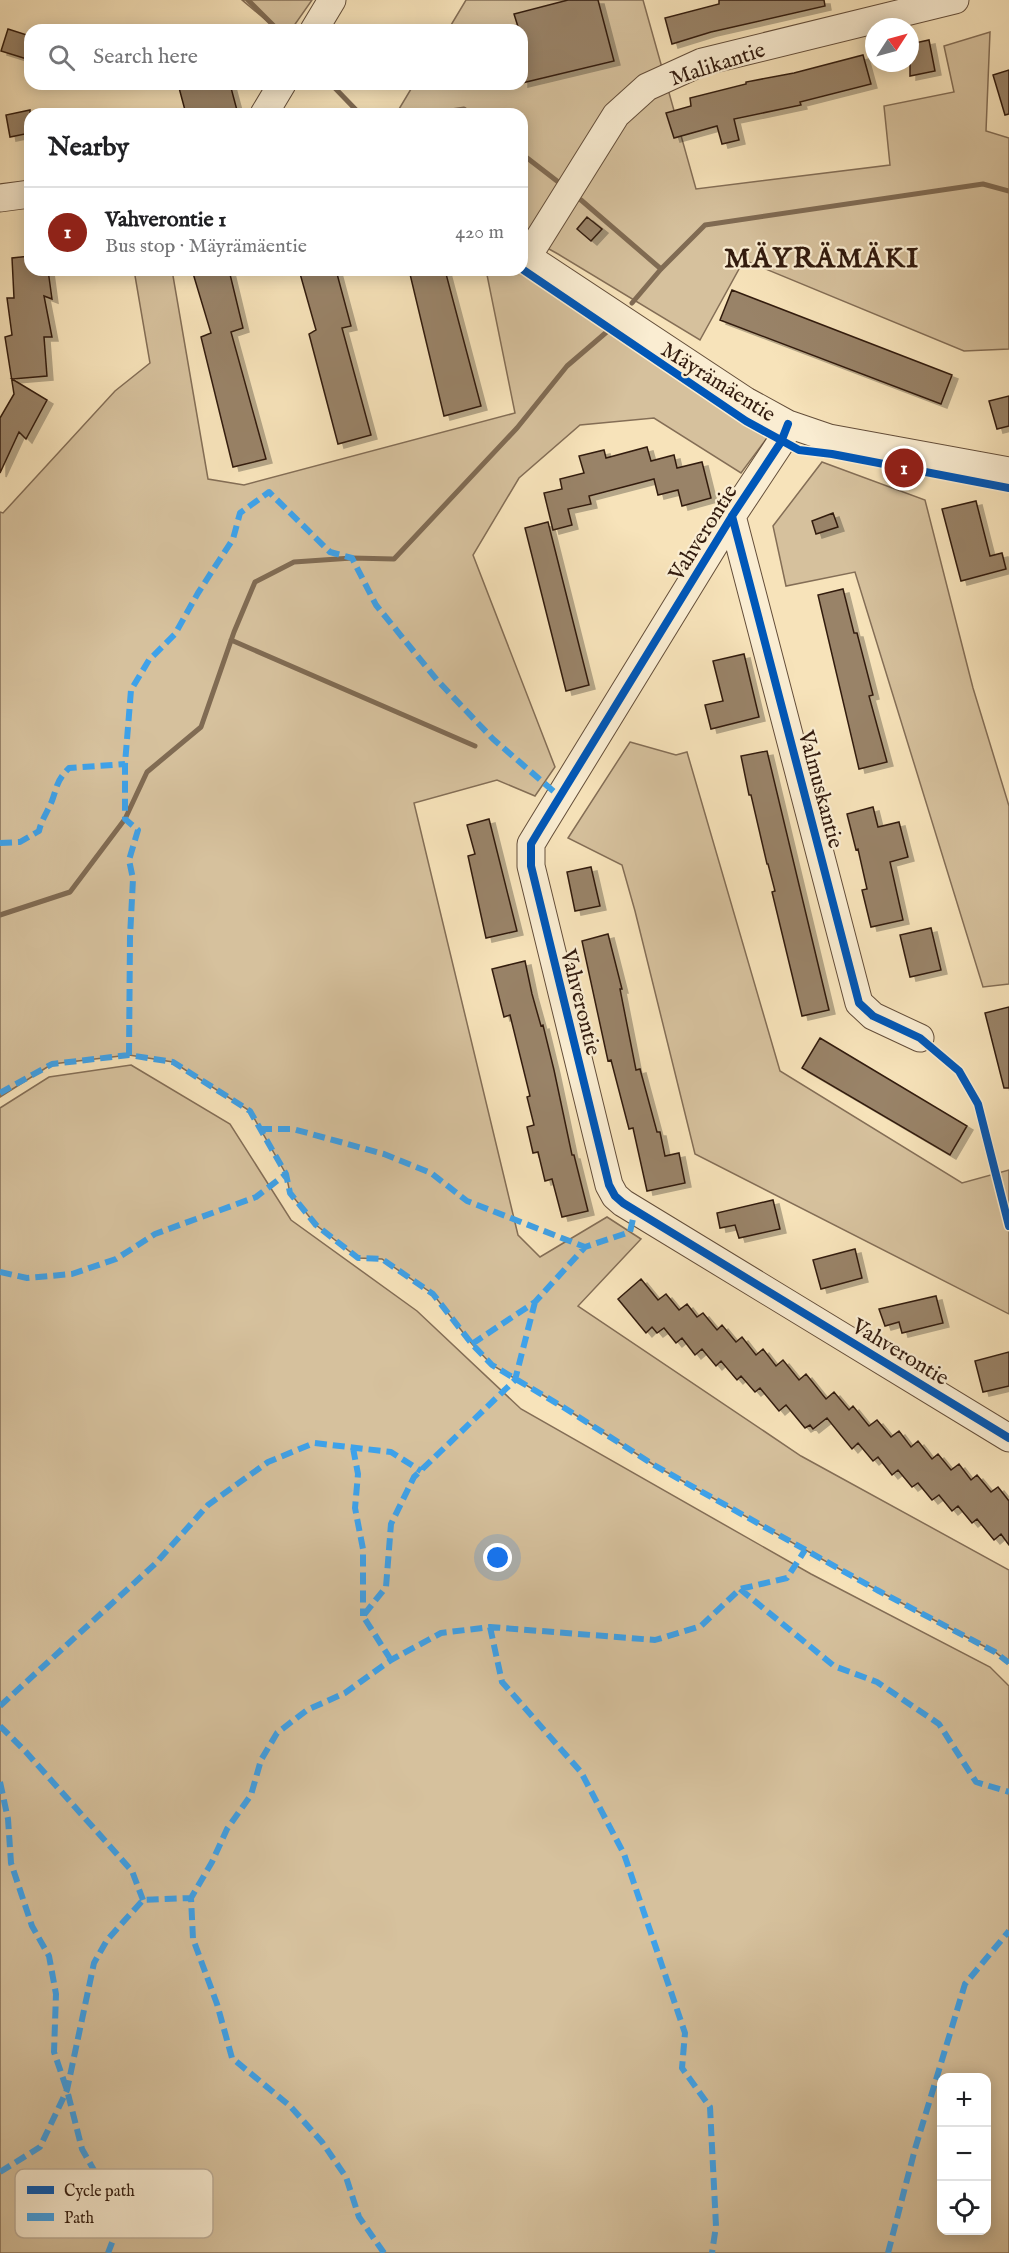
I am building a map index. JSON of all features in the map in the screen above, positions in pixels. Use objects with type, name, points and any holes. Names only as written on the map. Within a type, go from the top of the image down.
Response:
[{"type":"street","points":[[318,24],[332,0]]},
{"type":"street","name":"Malikantie","points":[[528,249],[616,115],[647,87],[702,62],[955,0]]},
{"type":"street","points":[[268,108],[278,90]]},
{"type":"street","points":[[1,194],[24,195]]},
{"type":"street","name":"Mäyrämäentie","points":[[528,256],[746,401],[788,424],[829,438],[1009,471]]},
{"type":"street","name":"Vahverontie","points":[[788,424],[781,442],[732,516],[531,844],[531,866],[609,1185],[623,1203],[1009,1437]]},
{"type":"street","name":"Valmuskantie","points":[[732,516],[859,1003],[873,1016],[920,1038]]},
{"type":"shaded area","points":[[242,0],[312,0],[295,24],[271,24]]},
{"type":"shaded area","points":[[466,0],[643,0],[696,189],[890,165],[884,106],[954,92],[944,46],[990,32],[986,131],[1009,138],[1009,349],[964,351],[744,260],[700,340],[528,237],[528,108],[400,108],[410,90],[528,90],[528,24],[452,24]]},
{"type":"shaded area","points":[[528,275],[770,434],[741,473],[654,418],[580,425],[519,478],[473,555],[555,767],[535,796],[497,780],[414,803],[518,1235],[540,1257],[607,1217],[641,1239],[578,1306],[801,1456],[1009,1570],[1009,1663],[995,1652],[877,1590],[654,1465],[492,1365],[472,1344],[433,1294],[382,1259],[358,1258],[316,1225],[290,1193],[286,1174],[250,1111],[173,1062],[129,1055],[52,1064],[0,1097],[0,512],[3,513],[115,391],[150,363],[135,276],[173,276],[208,479],[244,485],[515,413],[487,276]]},
{"type":"shaded area","points":[[822,462],[925,500],[973,688],[1009,806],[1009,984],[983,987],[855,572],[786,586],[773,526]]},
{"type":"shaded area","points":[[630,742],[676,755],[687,752],[780,1071],[962,1183],[1009,1170],[1009,1314],[695,1154],[622,865],[568,838]]},
{"type":"shaded area","points":[[131,1065],[230,1124],[291,1220],[417,1311],[521,1409],[811,1574],[990,1667],[1009,1686],[1009,2253],[0,2253],[0,1108],[49,1077]]},
{"type":"building","points":[[568,0],[598,0],[614,61],[528,82],[528,24],[517,24],[514,14]]},
{"type":"building","points":[[719,0],[824,0],[825,6],[711,32],[672,44],[665,18],[719,4]]},
{"type":"building","points":[[8,29],[24,34],[24,58],[1,51]]},
{"type":"building","points":[[929,40],[935,71],[910,76],[910,72],[919,72],[919,42]]},
{"type":"building","points":[[863,55],[865,72],[868,72],[871,84],[800,102],[801,105],[734,119],[739,140],[722,144],[717,126],[674,138],[666,113],[691,106],[690,98],[746,84],[746,82],[794,73]]},
{"type":"building","points":[[1009,70],[1009,114],[1005,115],[993,75]]},
{"type":"building","points":[[180,90],[232,90],[236,108],[184,108]]},
{"type":"building","points":[[24,111],[24,134],[10,137],[6,115]]},
{"type":"building","points":[[587,217],[602,229],[591,241],[577,229]]},
{"type":"building","points":[[24,257],[24,276],[49,276],[52,299],[44,296],[52,337],[44,337],[47,376],[12,379],[47,400],[26,439],[19,432],[0,473],[0,418],[14,394],[5,337],[12,335],[7,298],[14,298],[12,258]]},
{"type":"building","points":[[194,276],[230,276],[243,328],[231,332],[266,459],[233,467],[201,337],[211,333]]},
{"type":"building","points":[[301,276],[338,276],[351,326],[342,328],[371,435],[338,444],[309,334],[316,330]]},
{"type":"building","points":[[410,276],[447,276],[481,406],[444,416]]},
{"type":"building","points":[[732,290],[952,375],[941,404],[720,320]]},
{"type":"building","points":[[1009,396],[1009,426],[997,429],[989,401]]},
{"type":"building","points":[[647,447],[651,461],[674,455],[677,468],[702,462],[711,498],[682,506],[678,490],[658,495],[654,479],[589,496],[591,504],[568,509],[572,525],[553,530],[544,493],[562,489],[560,479],[584,473],[579,456],[604,450],[606,458]]},
{"type":"building","points":[[976,501],[990,556],[1002,553],[1006,569],[961,581],[942,509]]},
{"type":"building","points":[[833,513],[838,527],[816,534],[812,521]]},
{"type":"building","points":[[548,522],[589,685],[566,691],[525,528]]},
{"type":"building","points":[[843,589],[873,695],[869,696],[887,762],[859,769],[818,595]]},
{"type":"building","points":[[744,654],[759,717],[711,729],[705,705],[723,701],[713,661]]},
{"type":"building","points":[[767,751],[829,1010],[802,1016],[772,892],[775,891],[741,756]]},
{"type":"building","points":[[873,807],[878,827],[899,822],[908,857],[890,862],[903,920],[871,927],[862,890],[867,889],[847,814]]},
{"type":"building","points":[[489,819],[517,931],[486,938],[468,856],[475,854],[467,825]]},
{"type":"building","points":[[591,867],[600,906],[575,911],[567,872]]},
{"type":"building","points":[[931,928],[941,970],[910,977],[900,935]]},
{"type":"building","points":[[608,934],[622,989],[620,989],[636,1070],[640,1069],[657,1132],[660,1132],[665,1156],[679,1153],[685,1183],[647,1191],[633,1128],[629,1129],[611,1060],[608,1061],[582,941]]},
{"type":"building","points":[[525,961],[554,1070],[572,1155],[574,1155],[588,1211],[562,1217],[552,1179],[545,1181],[538,1152],[533,1153],[527,1127],[534,1125],[527,1097],[530,1096],[510,1015],[504,1017],[492,969]]},
{"type":"building","points":[[1009,1007],[1009,1088],[1004,1088],[985,1013]]},
{"type":"building","points":[[820,1038],[967,1126],[950,1155],[802,1068]]},
{"type":"building","points":[[773,1200],[780,1229],[739,1238],[735,1225],[720,1228],[717,1213]]},
{"type":"building","points":[[855,1249],[862,1278],[821,1289],[813,1260]]},
{"type":"building","points":[[641,1279],[658,1300],[666,1294],[679,1310],[687,1304],[697,1317],[703,1313],[717,1330],[722,1325],[736,1342],[742,1337],[756,1355],[763,1349],[776,1366],[783,1360],[799,1380],[806,1374],[826,1399],[834,1392],[849,1410],[853,1406],[869,1426],[877,1420],[891,1437],[899,1431],[911,1447],[918,1441],[932,1459],[938,1454],[951,1470],[959,1464],[971,1480],[977,1475],[991,1492],[998,1487],[1009,1501],[1009,1545],[1001,1534],[994,1540],[977,1519],[972,1523],[958,1506],[952,1511],[939,1495],[932,1500],[918,1483],[912,1487],[898,1470],[892,1475],[878,1457],[873,1461],[858,1443],[852,1449],[827,1418],[813,1429],[810,1425],[805,1428],[786,1405],[779,1411],[760,1388],[755,1392],[741,1376],[737,1380],[721,1361],[716,1366],[702,1349],[695,1355],[682,1338],[676,1343],[664,1328],[657,1333],[652,1327],[646,1333],[618,1299]]},
{"type":"building","points":[[936,1296],[943,1323],[902,1333],[899,1322],[885,1326],[879,1309]]},
{"type":"building","points":[[1009,1352],[1009,1386],[983,1392],[975,1361]]},
{"type":"waterway","points":[[248,0],[272,24]]},
{"type":"waterway","points":[[337,90],[354,108]]},
{"type":"waterway","points":[[528,159],[557,181]]},
{"type":"waterway","points":[[632,303],[661,269],[705,225],[983,184],[1009,191]]},
{"type":"waterway","points":[[581,200],[661,269]]},
{"type":"waterway","points":[[0,915],[70,892],[125,819],[147,772],[201,727],[234,632],[255,582],[294,562],[352,558],[394,559],[517,428],[567,366],[609,330]]},
{"type":"waterway","points":[[231,640],[475,746]]},
{"type":"marked path","points":[[129,1055],[133,879],[129,860],[138,830],[125,819],[125,764],[131,690],[149,660],[175,634],[233,539],[240,513],[269,492],[330,552],[352,558],[376,605],[437,680],[493,739],[559,796]]},
{"type":"marked path","points":[[0,843],[20,842],[39,831],[58,782],[69,768],[125,764]]},
{"type":"marked path","points":[[0,1093],[52,1064],[129,1055],[173,1062],[250,1111],[286,1174],[290,1193],[316,1225],[358,1258],[382,1259],[433,1294],[472,1344],[492,1365],[654,1465],[877,1590],[995,1652],[1009,1663]]},
{"type":"marked path","points":[[260,1129],[293,1129],[384,1154],[431,1173],[467,1201],[585,1247]]},
{"type":"marked path","points":[[0,1272],[27,1278],[72,1274],[116,1259],[155,1234],[256,1197],[286,1174]]},
{"type":"marked path","points":[[472,1344],[535,1302],[585,1247],[630,1232],[635,1210]]},
{"type":"marked path","points":[[391,1660],[363,1616],[386,1587],[391,1524],[414,1477],[515,1380],[535,1302]]},
{"type":"marked path","points":[[0,1706],[155,1564],[208,1505],[268,1462],[314,1443],[391,1452],[421,1471]]},
{"type":"marked path","points":[[353,1448],[358,1474],[355,1508],[363,1549],[363,1616]]},
{"type":"marked path","points":[[384,2253],[359,2217],[346,2177],[322,2142],[290,2106],[232,2058],[217,2004],[193,1939],[191,1898],[212,1862],[227,1829],[251,1795],[261,1760],[277,1733],[307,1710],[345,1693],[391,1660],[441,1633],[490,1627],[655,1640],[701,1626],[740,1589],[787,1578],[805,1550]]},
{"type":"marked path","points":[[740,1589],[834,1666],[877,1682],[939,1724],[976,1782],[1009,1792]]},
{"type":"marked path","points":[[490,1627],[502,1682],[581,1772],[624,1854],[685,2033],[682,2068],[710,2107],[716,2226],[712,2253]]},
{"type":"marked path","points":[[0,1726],[132,1871],[143,1900]]},
{"type":"marked path","points":[[0,1782],[8,1819],[11,1863],[32,1926],[49,1956],[56,1994],[54,2052],[67,2090],[82,2149],[93,2169]]},
{"type":"marked path","points":[[0,2172],[40,2147],[67,2090],[94,1963],[107,1940],[143,1900],[191,1898]]},
{"type":"marked path","points":[[888,2253],[915,2149],[965,1984],[1009,1931]]},
{"type":"marked path","points":[[108,2253],[114,2238]]},
{"type":"cycle path","points":[[528,273],[746,421],[799,450],[832,454],[1009,488]]},
{"type":"cycle path","points":[[788,424],[781,442],[732,516],[531,844],[531,866],[609,1185],[615,1196],[1009,1438]]},
{"type":"cycle path","points":[[732,516],[859,1003],[873,1016],[920,1038],[959,1071],[978,1104],[1009,1226]]},
{"type":"place","name":"Vahverontie 1","points":[[904,468]]},
{"type":"district","name":"MÄYRÄMÄKI","points":[[822,257]]}]
